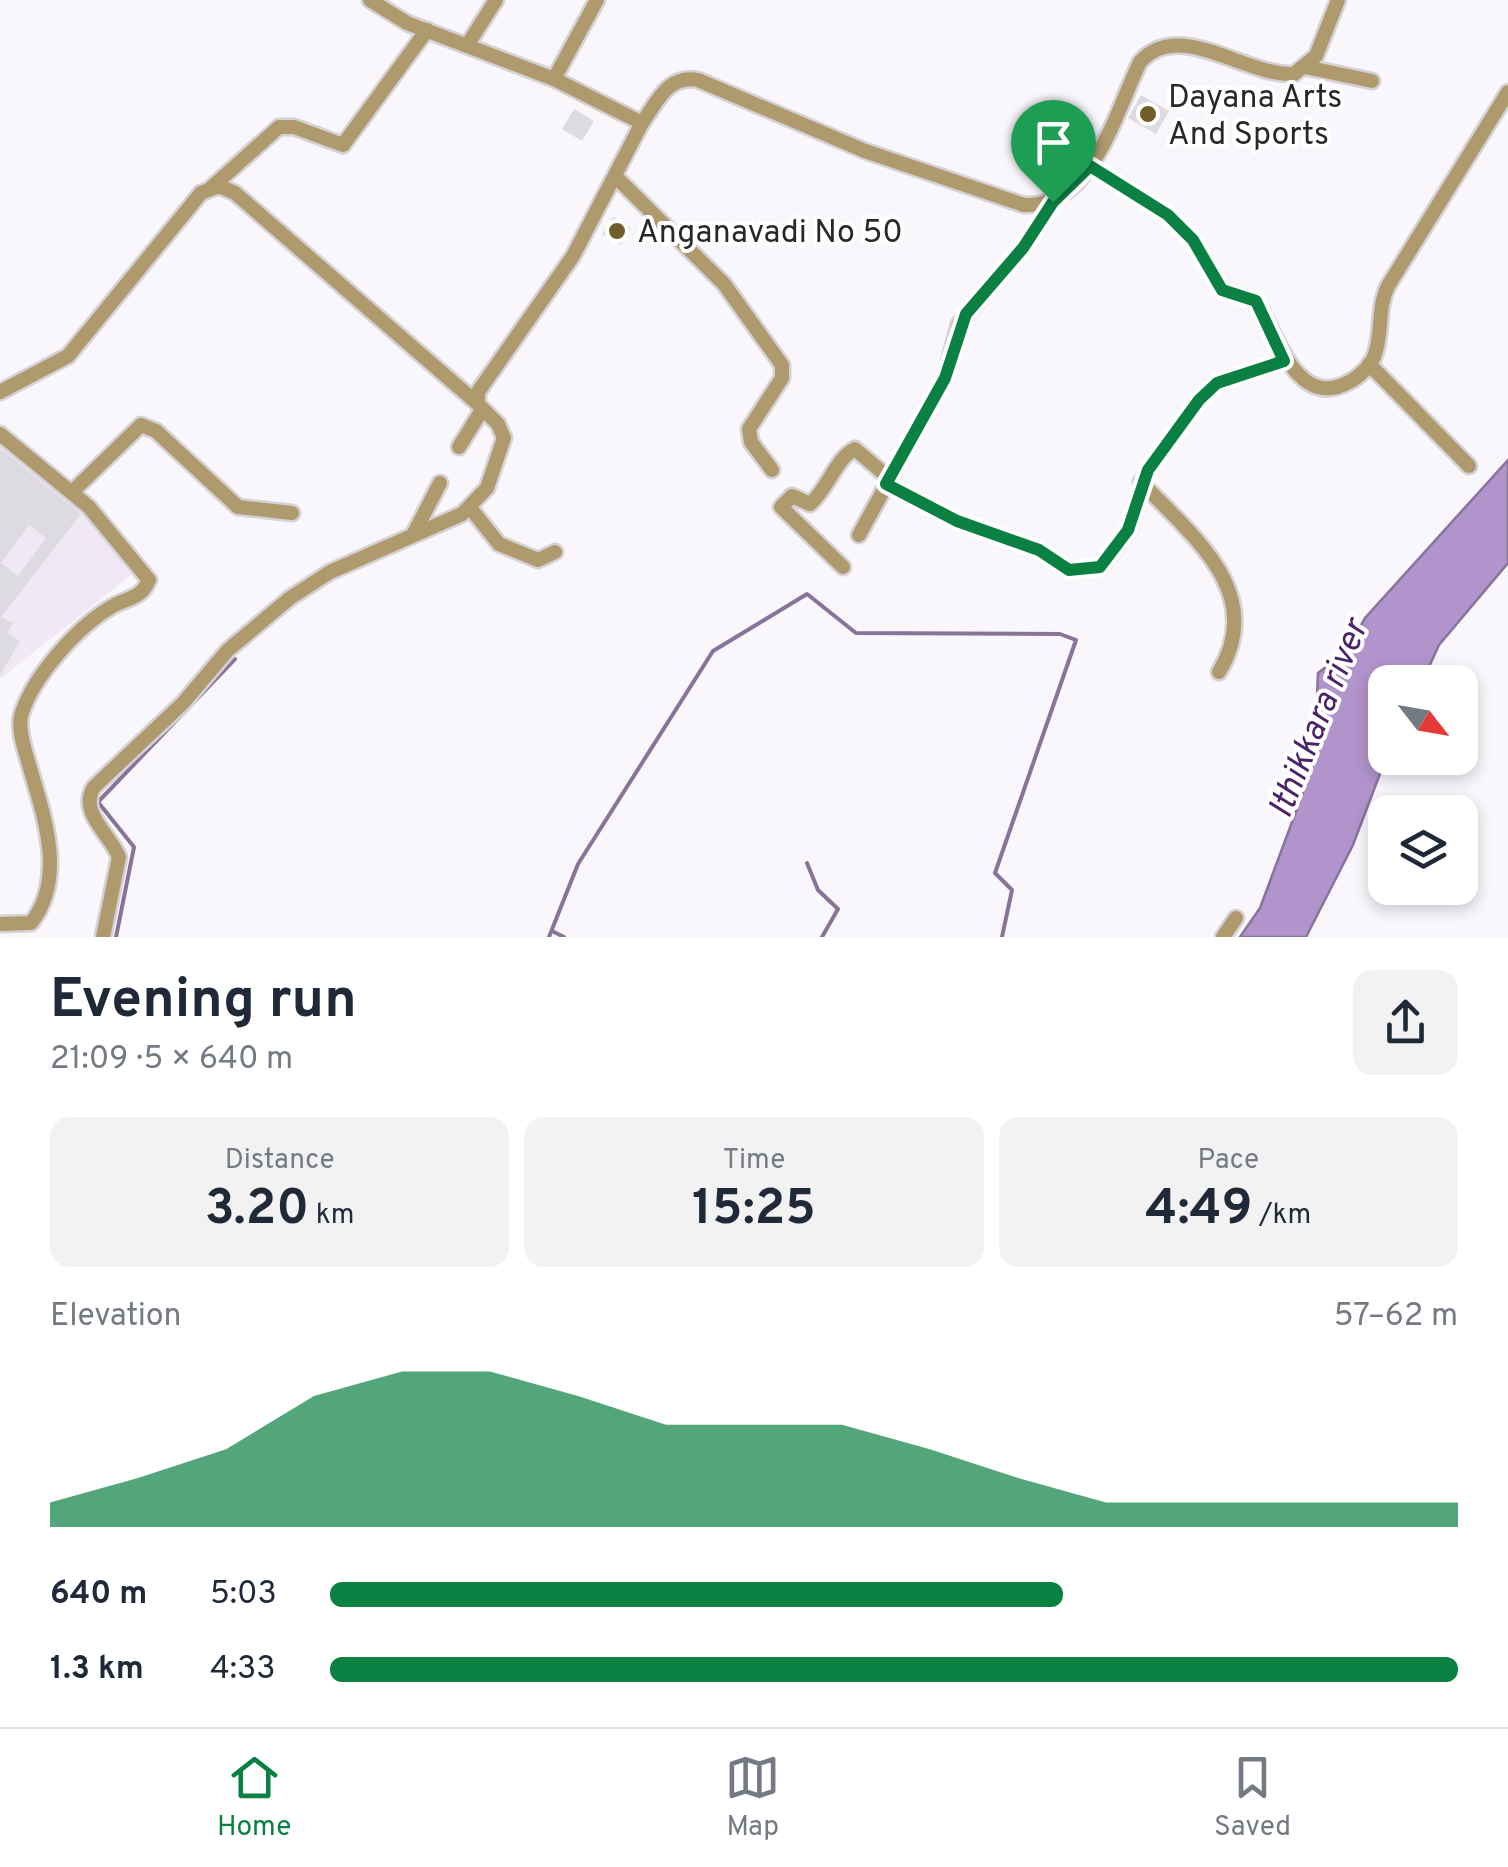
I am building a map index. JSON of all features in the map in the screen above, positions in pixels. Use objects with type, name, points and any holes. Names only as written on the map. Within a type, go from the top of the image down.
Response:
[{"type":"street","points":[[370,0],[427,30],[554,79],[642,124]]},
{"type":"street","points":[[468,44],[496,0]]},
{"type":"street","points":[[554,79],[597,0]]},
{"type":"street","points":[[1304,67],[1326,38],[1338,0]]},
{"type":"street","points":[[0,392],[68,356],[201,194],[279,127],[294,127],[335,146],[343,145],[427,30]]},
{"type":"street","points":[[859,535],[945,378],[960,324],[1023,248],[1053,202],[1090,166],[1140,62],[1163,44],[1180,44],[1283,74],[1304,67],[1372,80]]},
{"type":"street","points":[[459,447],[480,407],[480,388],[573,256],[642,124],[670,84],[691,78],[865,152],[1024,205],[1053,202]]},
{"type":"street","points":[[1090,166],[1168,215],[1193,240],[1222,290],[1256,301],[1284,361],[1310,382],[1331,388],[1355,379],[1375,357],[1381,300],[1388,286],[1508,92]]},
{"type":"street","points":[[616,176],[724,284],[785,370],[749,429],[752,442],[772,470]]},
{"type":"street","points":[[102,937],[119,857],[90,811],[94,787],[183,703],[228,650],[290,598],[330,572],[472,509],[487,488],[504,438],[498,424],[480,407],[235,193],[212,187]]},
{"type":"street","points":[[844,568],[781,507],[792,496],[804,503],[816,499],[847,452],[855,449],[887,481],[957,521],[1039,550],[1069,570],[1081,572],[1100,567],[1118,549],[1128,530],[1142,482],[1199,400],[1217,383],[1284,361]]},
{"type":"street","points":[[1370,364],[1469,466]]},
{"type":"street","points":[[72,492],[141,425],[156,431],[238,507],[292,514]]},
{"type":"street","points":[[0,434],[72,492],[149,580],[136,598],[113,606],[68,640],[22,714],[24,748],[45,818],[48,885],[31,923],[0,924]]},
{"type":"street","points":[[1142,482],[1222,571],[1237,632],[1219,672]]},
{"type":"street","points":[[413,535],[440,483]]},
{"type":"street","points":[[472,509],[508,550],[538,560],[555,552]]},
{"type":"street","points":[[1223,937],[1236,918]]},
{"type":"shaded area","points":[[0,441],[88,514],[135,572],[0,679]]},
{"type":"water","name":"Ithikkara river","points":[[1508,460],[1508,563],[1439,645],[1430,665],[1368,665],[1368,775],[1380,775],[1372,795],[1368,795],[1368,805],[1353,845],[1306,937],[1240,937],[1260,908],[1307,782],[1315,745],[1318,673],[1346,652],[1365,618]]},
{"type":"building","name":"Dayana Arts And Sports","points":[[1141,95],[1169,111],[1156,134],[1128,118]]},
{"type":"building","points":[[574,109],[594,121],[582,141],[562,129]]},
{"type":"building","name":"Anganavadi No 50","points":[[613,217],[631,228],[621,245],[602,234]]},
{"type":"building","points":[[0,448],[81,514],[1,617],[13,623],[7,633],[20,641],[0,675]],"holes":[[[29,525],[46,538],[18,576],[1,563]]]},
{"type":"waterway","points":[[549,937],[578,864],[713,651],[807,594],[856,633],[1060,634],[1076,640],[995,873],[1012,890],[1002,937]]},
{"type":"waterway","points":[[116,937],[134,847],[98,802],[235,659]]},
{"type":"waterway","points":[[807,863],[818,890],[838,909],[822,937]]},
{"type":"waterway","points":[[554,932],[564,937]]},
{"type":"place","name":"Dayana Arts And Sports","points":[[1148,114]]},
{"type":"place","name":"Anganavadi No 50","points":[[617,231]]},
{"type":"route","points":[[1090,166],[1168,215],[1193,240],[1222,290],[1256,301],[1284,361],[1217,383],[1199,400],[1148,470],[1118,549],[1100,567],[1081,572],[1069,570],[1039,550],[957,521],[886,484],[945,378],[960,324],[973,304],[1004,273],[1053,202],[1090,166]]}]
